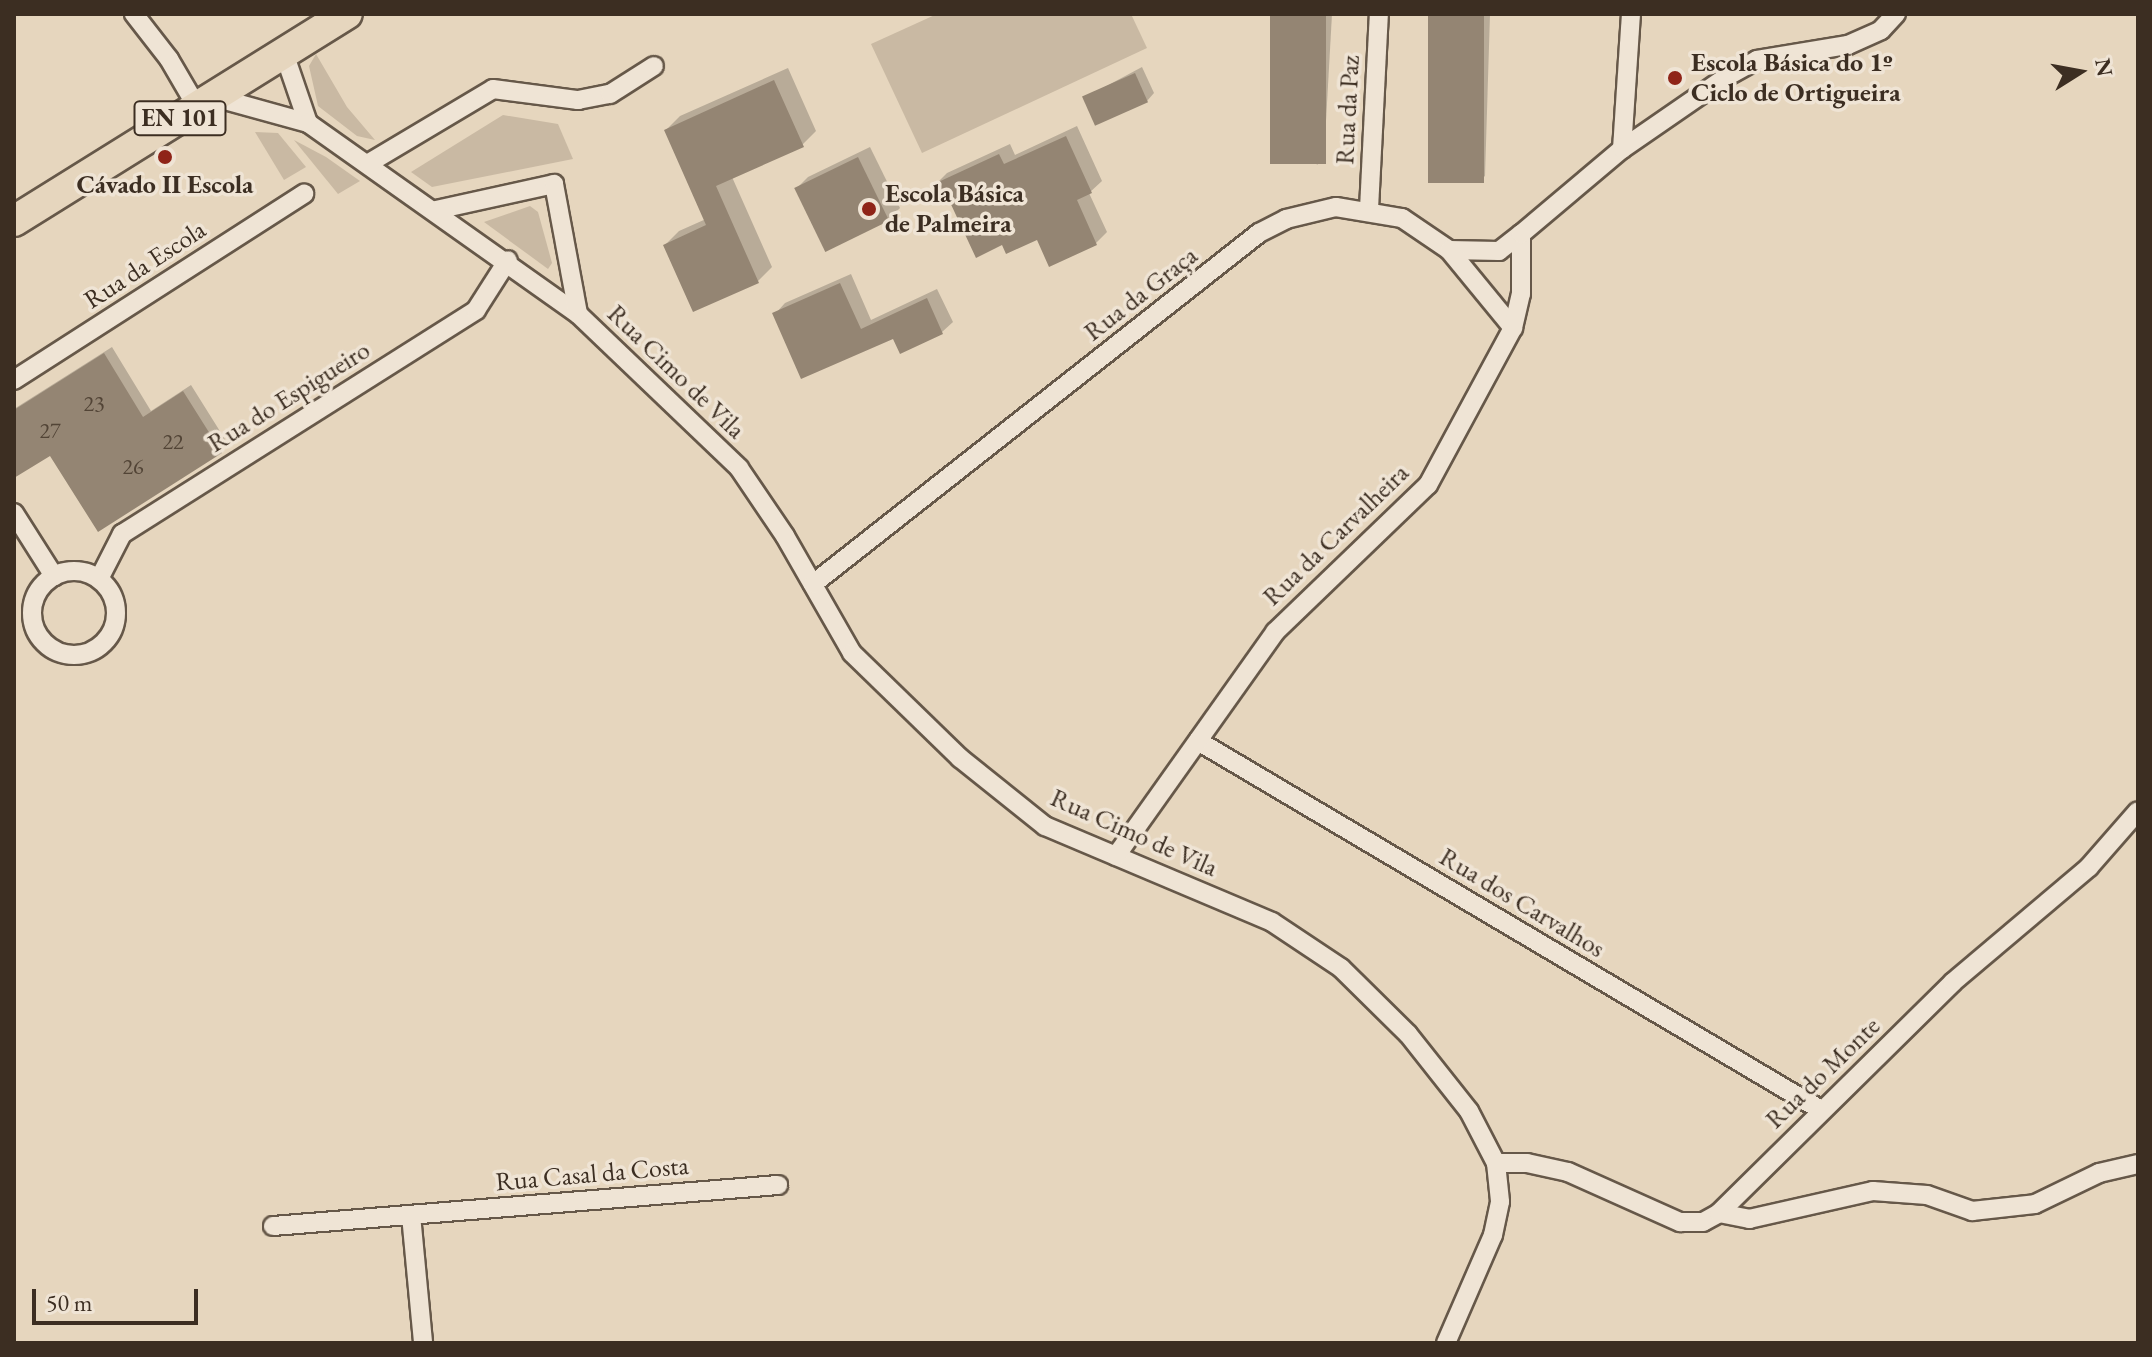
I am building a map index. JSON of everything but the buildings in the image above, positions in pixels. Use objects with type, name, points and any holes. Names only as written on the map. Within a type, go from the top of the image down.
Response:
[{"type":"main road","name":"EN 101","points":[[14,221],[347,14]]},
{"type":"street","points":[[134,14],[205,102]]},
{"type":"street","name":"Rua da Paz","points":[[1369,209],[1379,14]]},
{"type":"street","points":[[1622,149],[1631,14]]},
{"type":"street","points":[[1449,250],[1480,255],[1499,251],[1622,149],[1757,60],[1848,45],[1881,30],[1896,14]]},
{"type":"street","points":[[284,53],[308,123]]},
{"type":"street","points":[[369,163],[493,89],[578,100],[610,94],[654,66]]},
{"type":"street","name":"Rua Cimo de Vila","points":[[205,102],[308,123],[508,260],[578,314],[739,468],[813,584],[852,653],[960,758],[1045,826],[1272,922],[1341,968],[1417,1045],[1469,1111],[1496,1163],[1500,1202],[1493,1235],[1446,1343]]},
{"type":"street","name":"Rua Cimo de Vila","points":[[436,210],[554,184],[578,314]]},
{"type":"street","name":"Rua da Escola","points":[[14,380],[304,194]]},
{"type":"street","name":"Rua da Graça","points":[[813,584],[1259,233],[1323,208],[1369,209],[1402,218],[1449,250],[1513,328]]},
{"type":"street","name":"Rua da Carvalheira","points":[[1116,856],[1275,632],[1428,485],[1513,328],[1521,294],[1521,234]]},
{"type":"street","name":"Rua do Espigueiro","points":[[99,579],[122,534],[476,310],[508,260]]},
{"type":"street","points":[[14,513],[54,576]]},
{"type":"street","points":[[75,570],[99,579],[116,609],[111,632],[95,650],[70,655],[56,652],[23,620],[34,596],[54,576],[75,570]]},
{"type":"street","name":"Rua dos Carvalhos","points":[[1198,741],[1821,1110]]},
{"type":"street","name":"Rua do Monte","points":[[1719,1213],[1953,982],[2089,867],[2138,811]]},
{"type":"street","points":[[1496,1163],[1527,1163],[1568,1172],[1680,1222],[1703,1222],[1719,1213],[1749,1219],[1873,1191],[1927,1195],[1972,1211],[2035,1204],[2099,1173],[2138,1164]]},
{"type":"street","name":"Rua Casal da Costa","points":[[273,1226],[778,1185]]},
{"type":"street","points":[[411,1215],[423,1343]]},
{"type":"shaded area","points":[[937,14],[1131,14],[1147,48],[922,153],[871,44]]},
{"type":"shaded area","points":[[316,54],[347,107],[375,140],[357,136],[318,106],[309,66]]},
{"type":"shaded area","points":[[503,115],[558,124],[573,159],[432,187],[411,172]]},
{"type":"shaded area","points":[[255,132],[278,133],[306,167],[284,180]]},
{"type":"shaded area","points":[[294,140],[326,157],[360,181],[338,194]]},
{"type":"shaded area","points":[[530,206],[538,212],[552,263],[548,269],[484,222]]},
{"type":"place","name":"Escola Básica do 1º Ciclo de Ortigueira","points":[[1675,78]]},
{"type":"place","name":"Cávado II Escola","points":[[165,157]]},
{"type":"place","name":"Escola Básica de Palmeira","points":[[869,209]]}]
